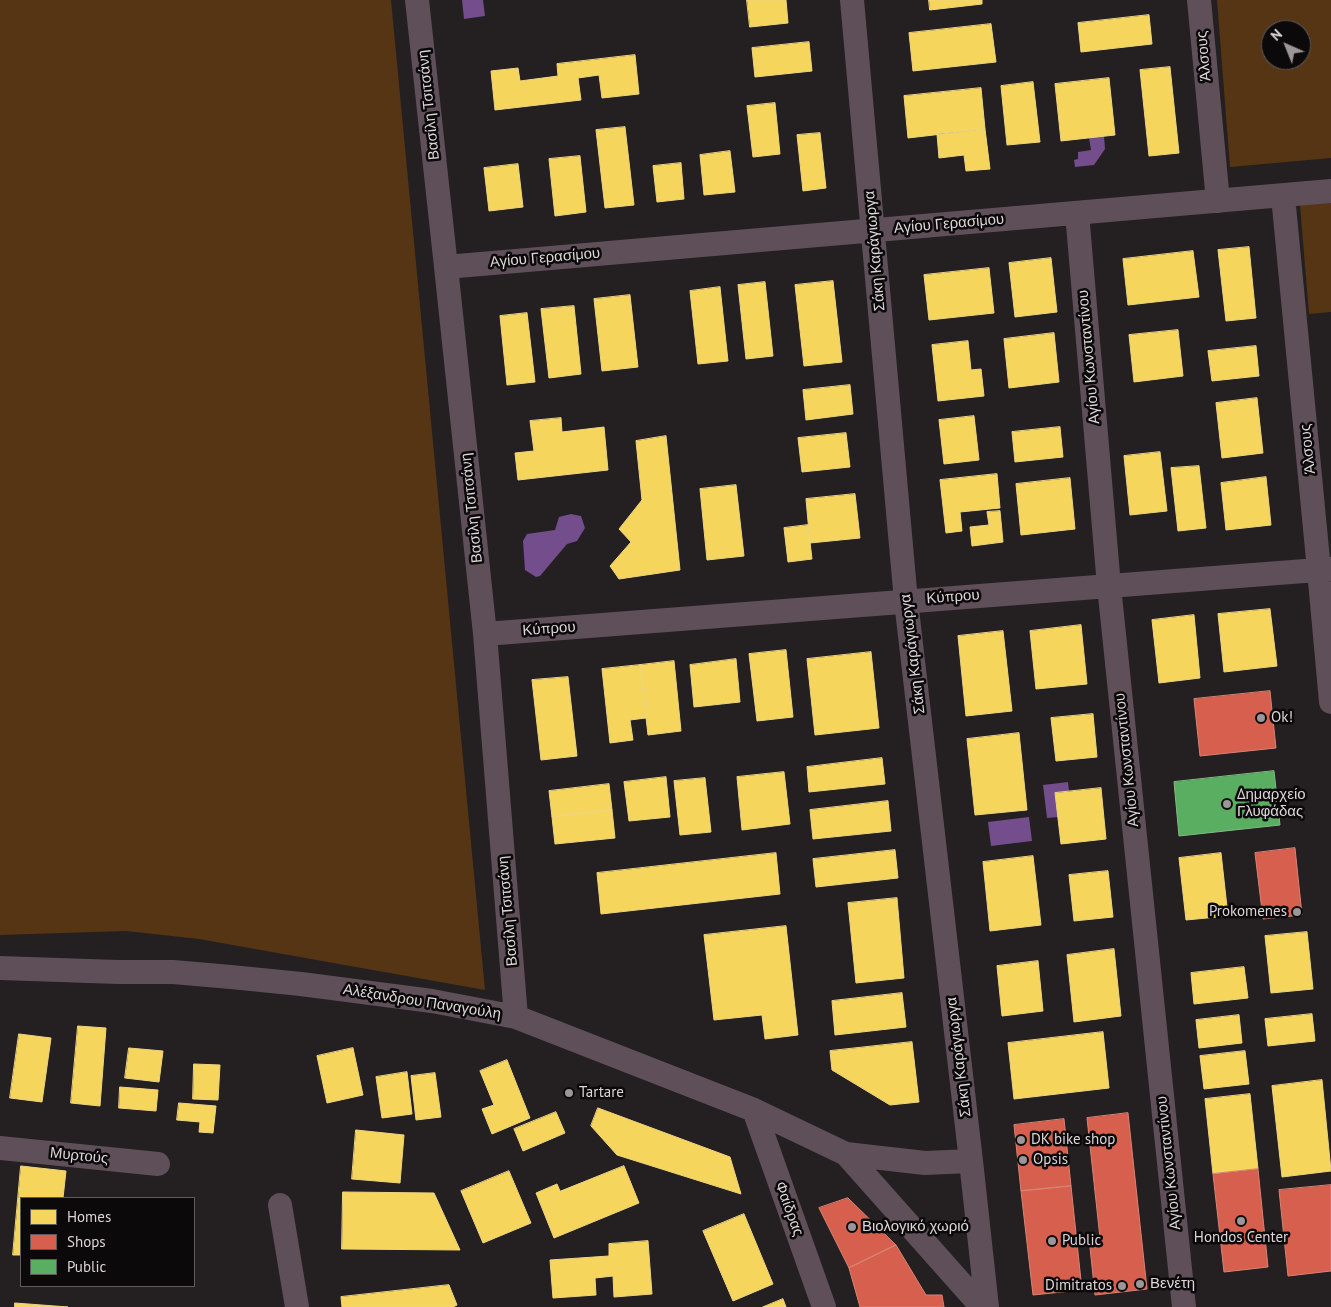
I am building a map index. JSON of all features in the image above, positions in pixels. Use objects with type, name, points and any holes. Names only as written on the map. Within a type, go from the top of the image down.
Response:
[{"type":"street","name":"Βασίλη Τσιτσάνη","points":[[417,0],[485,634],[516,1017]]},
{"type":"street","name":"Σάκη Καράγιωργα","points":[[852,0],[906,601],[972,1161],[987,1307]]},
{"type":"street","name":"Άλσους","points":[[1199,0],[1218,201]]},
{"type":"street","name":"Αγίου Γερασίμου","points":[[446,267],[1331,191]]},
{"type":"street","name":"Άλσους","points":[[1283,196],[1325,569],[1331,702]]},
{"type":"street","name":"Αγίου Κωνσταντίνου","points":[[1077,213],[1108,586],[1184,1307]]},
{"type":"street","name":"Κύπρου","points":[[485,634],[1325,569]]},
{"type":"street","name":"Αλέξανδρου Παναγούλη","points":[[0,968],[174,972],[231,977],[432,1001],[516,1017],[754,1110],[846,1154],[925,1163],[972,1161]]},
{"type":"street","name":"Φαίδρας","points":[[754,1110],[824,1307]]},
{"type":"street","name":"Μυρτούς","points":[[0,1148],[158,1164]]},
{"type":"street","name":"Αλέξανδρου Παναγούλη","points":[[846,1154],[982,1307]]},
{"type":"street","points":[[280,1205],[297,1307]]},
{"type":"shaded area","points":[[0,0],[391,0],[485,990],[199,939],[126,931],[0,935]]},
{"type":"shaded area","points":[[462,0],[483,0],[485,16],[464,19]]},
{"type":"shaded area","points":[[1217,0],[1331,0],[1331,158],[1230,167]]},
{"type":"shaded area","points":[[1104,136],[1105,149],[1094,165],[1075,167],[1074,160],[1078,159],[1078,152],[1091,150],[1089,138]]},
{"type":"shaded area","points":[[1331,202],[1331,312],[1309,314],[1300,205]]},
{"type":"shaded area","points":[[571,514],[581,516],[585,528],[577,541],[567,544],[540,576],[536,577],[525,570],[523,541],[527,534],[555,530],[559,517]]},
{"type":"shaded area","points":[[1068,782],[1069,791],[1055,793],[1058,817],[1047,818],[1043,785]]},
{"type":"shaded area","points":[[1029,817],[1032,841],[991,846],[988,822]]},
{"type":"building: Homes","points":[[747,0],[786,0],[788,23],[750,27]]},
{"type":"building: Homes","points":[[929,0],[982,0],[982,4],[930,10]]},
{"type":"building: Homes","points":[[1149,15],[1152,44],[1081,52],[1078,23]]},
{"type":"building: Homes","points":[[991,24],[996,62],[913,71],[909,33]]},
{"type":"building: Homes","points":[[809,42],[812,71],[755,77],[752,48]]},
{"type":"building: Homes","points":[[635,55],[639,94],[602,98],[599,75],[578,78],[581,100],[495,110],[491,71],[518,68],[520,81],[558,76],[557,64]]},
{"type":"building: Homes","points":[[1170,67],[1179,153],[1149,156],[1140,70]]},
{"type":"building: Homes","points":[[1109,78],[1115,135],[1061,141],[1055,84]]},
{"type":"building: Homes","points":[[1033,82],[1040,142],[1007,145],[1001,86]]},
{"type":"building: Homes","points":[[981,88],[985,129],[908,138],[904,96]]},
{"type":"building: Homes","points":[[775,103],[780,154],[753,157],[747,106]]},
{"type":"building: Homes","points":[[625,127],[634,205],[605,208],[596,130]]},
{"type":"building: Homes","points":[[985,129],[990,169],[966,171],[964,155],[939,158],[937,134]]},
{"type":"building: Homes","points":[[820,133],[826,188],[803,191],[797,135]]},
{"type":"building: Homes","points":[[730,151],[735,192],[704,195],[700,155]]},
{"type":"building: Homes","points":[[580,156],[586,212],[555,216],[549,159]]},
{"type":"building: Homes","points":[[681,163],[684,199],[657,202],[653,166]]},
{"type":"building: Homes","points":[[518,164],[523,207],[489,211],[484,168]]},
{"type":"building: Homes","points":[[1249,247],[1256,318],[1226,321],[1218,250]]},
{"type":"building: Homes","points":[[1193,251],[1199,297],[1128,305],[1123,259]]},
{"type":"building: Homes","points":[[1051,258],[1057,312],[1015,317],[1009,263]]},
{"type":"building: Homes","points":[[989,268],[994,313],[929,320],[924,275]]},
{"type":"building: Homes","points":[[833,281],[842,362],[804,366],[795,285]]},
{"type":"building: Homes","points":[[765,282],[773,356],[746,359],[738,285]]},
{"type":"building: Homes","points":[[720,287],[728,361],[698,364],[690,291]]},
{"type":"building: Homes","points":[[630,295],[638,367],[602,371],[594,299]]},
{"type":"building: Homes","points":[[574,306],[581,374],[549,378],[541,309]]},
{"type":"building: Homes","points":[[527,313],[535,382],[507,385],[500,316]]},
{"type":"building: Homes","points":[[1178,330],[1183,376],[1134,382],[1129,335]]},
{"type":"building: Homes","points":[[1054,333],[1059,382],[1009,388],[1004,339]]},
{"type":"building: Homes","points":[[968,341],[971,370],[981,369],[984,396],[938,401],[932,345]]},
{"type":"building: Homes","points":[[1256,346],[1259,376],[1212,381],[1208,351]]},
{"type":"building: Homes","points":[[850,385],[853,414],[806,420],[803,390]]},
{"type":"building: Homes","points":[[1257,398],[1263,453],[1222,458],[1216,403]]},
{"type":"building: Homes","points":[[974,416],[979,460],[944,464],[939,420]]},
{"type":"building: Homes","points":[[561,418],[562,432],[604,427],[608,470],[518,480],[515,453],[534,451],[530,421]]},
{"type":"building: Homes","points":[[1060,427],[1063,457],[1015,462],[1012,432]]},
{"type":"building: Homes","points":[[846,433],[850,467],[802,472],[798,438]]},
{"type":"building: Homes","points":[[666,436],[680,570],[619,579],[610,566],[631,542],[619,529],[642,500],[636,441]]},
{"type":"building: Homes","points":[[1160,452],[1167,511],[1130,515],[1124,456]]},
{"type":"building: Homes","points":[[1199,466],[1206,528],[1178,531],[1171,468]]},
{"type":"building: Homes","points":[[997,474],[1000,508],[960,512],[962,531],[946,533],[940,480]]},
{"type":"building: Homes","points":[[1266,477],[1271,525],[1226,530],[1221,483]]},
{"type":"building: Homes","points":[[1070,478],[1075,529],[1021,535],[1016,484]]},
{"type":"building: Homes","points":[[736,485],[744,556],[707,560],[700,489]]},
{"type":"building: Homes","points":[[855,494],[860,538],[810,543],[806,499]]},
{"type":"building: Homes","points":[[1000,511],[1003,542],[972,546],[970,527],[989,525],[987,512]]},
{"type":"building: Homes","points":[[808,525],[812,559],[788,562],[784,528]]},
{"type":"building: Homes","points":[[1270,609],[1277,666],[1224,672],[1218,614]]},
{"type":"building: Homes","points":[[1194,615],[1200,678],[1159,683],[1152,620]]},
{"type":"building: Homes","points":[[1081,625],[1087,684],[1036,689],[1030,631]]},
{"type":"building: Homes","points":[[1003,631],[1012,711],[966,716],[958,636]]},
{"type":"building: Homes","points":[[786,650],[793,717],[757,721],[749,654]]},
{"type":"building: Homes","points":[[871,652],[879,728],[815,735],[807,659]]},
{"type":"building: Homes","points":[[736,659],[740,702],[694,707],[690,665]]},
{"type":"building: Homes","points":[[674,661],[681,731],[648,735],[640,665]]},
{"type":"building: Homes","points":[[640,665],[646,718],[630,720],[633,740],[610,743],[602,669]]},
{"type":"building: Homes","points":[[568,677],[577,756],[541,760],[532,680]]},
{"type":"building: Homes","points":[[1093,714],[1097,757],[1056,761],[1051,718]]},
{"type":"building: Homes","points":[[1019,733],[1027,810],[975,815],[967,739]]},
{"type":"building: Homes","points":[[882,758],[885,784],[809,792],[807,767]]},
{"type":"building: Homes","points":[[784,772],[790,824],[742,830],[737,777]]},
{"type":"building: Homes","points":[[666,777],[670,817],[629,821],[624,782]]},
{"type":"building: Homes","points":[[705,778],[711,832],[680,835],[674,781]]},
{"type":"building: Homes","points":[[609,784],[612,810],[552,817],[549,791]]},
{"type":"building: Homes","points":[[1101,788],[1106,839],[1061,844],[1055,793]]},
{"type":"building: Homes","points":[[888,801],[891,831],[813,839],[810,810]]},
{"type":"building: Homes","points":[[612,810],[615,838],[555,844],[552,817]]},
{"type":"building: Homes","points":[[895,850],[898,878],[816,887],[813,859]]},
{"type":"building: Homes","points":[[776,853],[780,894],[601,914],[597,873]]},
{"type":"building: Homes","points":[[1221,853],[1228,916],[1186,920],[1179,858]]},
{"type":"building: Homes","points":[[1033,856],[1041,925],[990,931],[983,862]]},
{"type":"building: Homes","points":[[1108,871],[1113,917],[1074,921],[1069,875]]},
{"type":"building: Homes","points":[[897,898],[904,978],[856,983],[848,903]]},
{"type":"building: Homes","points":[[786,926],[798,1035],[765,1039],[762,1015],[714,1020],[704,935]]},
{"type":"building: Homes","points":[[1307,932],[1313,989],[1271,993],[1265,936]]},
{"type":"building: Homes","points":[[1114,949],[1121,1016],[1074,1022],[1067,955]]},
{"type":"building: Homes","points":[[1038,961],[1043,1011],[1002,1016],[997,966]]},
{"type":"building: Homes","points":[[1244,967],[1248,998],[1194,1004],[1191,973]]},
{"type":"building: Homes","points":[[902,993],[906,1027],[835,1035],[832,1001]]},
{"type":"building: Homes","points":[[1312,1014],[1315,1041],[1268,1046],[1265,1019]]},
{"type":"building: Homes","points":[[1239,1015],[1242,1043],[1199,1048],[1196,1020]]},
{"type":"building: Homes","points":[[78,1026],[106,1028],[100,1106],[71,1103]]},
{"type":"building: Homes","points":[[1103,1032],[1109,1088],[1014,1099],[1008,1043]]},
{"type":"building: Homes","points":[[19,1034],[51,1038],[42,1102],[10,1098]]},
{"type":"building: Homes","points":[[912,1042],[919,1102],[890,1105],[832,1070],[830,1051]]},
{"type":"building: Homes","points":[[129,1048],[163,1051],[159,1082],[125,1078]]},
{"type":"building: Homes","points":[[353,1048],[363,1095],[327,1103],[317,1056]]},
{"type":"building: Homes","points":[[1245,1051],[1249,1084],[1204,1089],[1200,1056]]},
{"type":"building: Homes","points":[[507,1060],[530,1118],[492,1134],[482,1109],[494,1105],[480,1071]]},
{"type":"building: Homes","points":[[194,1064],[220,1065],[218,1100],[193,1099]]},
{"type":"building: Homes","points":[[407,1072],[412,1114],[382,1118],[376,1077]]},
{"type":"building: Homes","points":[[435,1073],[441,1117],[416,1120],[411,1076]]},
{"type":"building: Homes","points":[[1322,1080],[1331,1171],[1282,1177],[1272,1086]]},
{"type":"building: Homes","points":[[120,1087],[158,1090],[156,1111],[119,1108]]},
{"type":"building: Homes","points":[[1250,1094],[1258,1169],[1213,1174],[1205,1099]]},
{"type":"building: Homes","points":[[179,1103],[216,1106],[213,1133],[199,1132],[200,1122],[177,1120]]},
{"type":"building: Homes","points":[[598,1108],[730,1157],[741,1194],[617,1155],[591,1126]]},
{"type":"building: Homes","points":[[556,1112],[565,1133],[523,1151],[514,1129]]},
{"type":"building: Homes","points":[[356,1130],[404,1135],[400,1183],[352,1179]]},
{"type":"building: Homes","points":[[21,1166],[66,1171],[63,1197],[20,1197],[20,1255],[13,1255]]},
{"type":"building: Homes","points":[[624,1166],[639,1203],[554,1238],[536,1193],[557,1184],[560,1191]]},
{"type":"building: Homes","points":[[509,1171],[531,1223],[483,1243],[461,1191]]},
{"type":"building: Homes","points":[[343,1192],[434,1193],[460,1250],[342,1249]]},
{"type":"building: Homes","points":[[744,1214],[773,1284],[733,1301],[703,1231]]},
{"type":"building: Homes","points":[[648,1241],[652,1294],[614,1297],[613,1276],[595,1278],[596,1295],[553,1298],[550,1260],[609,1256],[609,1244]]},
{"type":"building: Homes","points":[[449,1285],[457,1305],[453,1307],[342,1307],[341,1297]]},
{"type":"building: Homes","points":[[783,1299],[786,1307],[763,1307]]},
{"type":"building: Homes","points":[[15,1303],[68,1307],[15,1307]]},
{"type":"building: Shops","points":[[1270,691],[1276,748],[1200,756],[1194,699]]},
{"type":"building: Shops","points":[[1295,848],[1302,915],[1263,919],[1255,853]]},
{"type":"building: Shops","points":[[1128,1113],[1147,1289],[1095,1295],[1089,1238],[1100,1238],[1087,1118]]},
{"type":"building: Shops","points":[[1064,1119],[1071,1186],[1021,1191],[1014,1125]]},
{"type":"building: Shops","name":"Hondos Center","points":[[1258,1169],[1268,1267],[1224,1272],[1213,1174]]},
{"type":"building: Shops","points":[[1331,1185],[1331,1271],[1288,1276],[1279,1190]]},
{"type":"building: Shops","name":"Public","points":[[1071,1186],[1082,1290],[1033,1295],[1021,1191]]},
{"type":"building: Shops","name":"Βιολογικό χωριό","points":[[848,1198],[896,1245],[849,1268],[819,1208]]},
{"type":"building: Shops","points":[[896,1245],[926,1295],[942,1295],[944,1307],[860,1307],[849,1268]]},
{"type":"building: Public","name":"Δημαρχείο Γλυφάδας","points":[[1274,771],[1280,825],[1179,836],[1174,782]]},
{"type":"place","name":"Ok!","points":[[1261,718]]},
{"type":"place","name":"Δημαρχείο Γλυφάδας","points":[[1227,804]]},
{"type":"place","name":"Prokomenes","points":[[1297,912]]},
{"type":"place","name":"Tartare","points":[[569,1093]]},
{"type":"place","name":"DK bike shop","points":[[1021,1140]]},
{"type":"place","name":"Opsis","points":[[1023,1160]]},
{"type":"place","name":"Hondos Center","points":[[1241,1221]]},
{"type":"place","name":"Βιολογικό χωριό","points":[[852,1227]]},
{"type":"place","name":"Public","points":[[1052,1241]]},
{"type":"place","name":"Βενέτη","points":[[1140,1284]]},
{"type":"place","name":"Dimitratos","points":[[1122,1286]]}]
